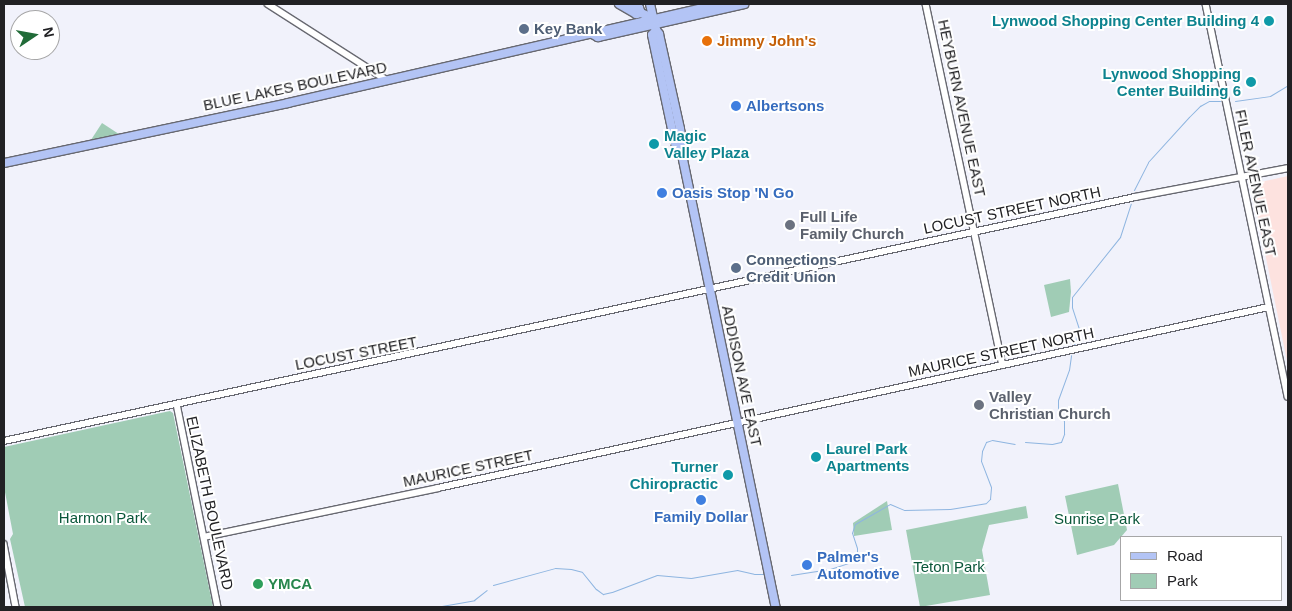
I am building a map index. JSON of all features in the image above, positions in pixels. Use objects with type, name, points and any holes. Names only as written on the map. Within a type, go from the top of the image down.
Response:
[{"type":"main road","points":[[619,4],[636,14],[641,13]]},
{"type":"main road","points":[[632,4],[639,8],[641,13],[655,24],[742,6],[744,4]]},
{"type":"main road","points":[[650,4],[655,24]]},
{"type":"main road","points":[[655,24],[718,4]]},
{"type":"main road","name":"BLUE LAKES BOULEVARD","points":[[4,163],[387,80],[592,34],[596,31],[655,24]]},
{"type":"main road","name":"ADDISON AVE EAST","points":[[655,24],[652,35],[654,45],[676,148],[681,150],[712,290],[776,607]]},
{"type":"street","points":[[268,4],[387,80]]},
{"type":"street","name":"HEYBURN AVENUE EAST","points":[[926,4],[976,231],[1002,365]]},
{"type":"street","name":"FILER AVENUE EAST","points":[[1206,4],[1288,397]]},
{"type":"street","name":"LOCUST STREET NORTH","points":[[712,290],[842,259],[1135,196],[1288,168]]},
{"type":"street","name":"LOCUST STREET","points":[[4,441],[712,290]]},
{"type":"street","name":"MAURICE STREET NORTH","points":[[738,423],[1269,307]]},
{"type":"street","name":"ELIZABETH BOULEVARD","points":[[178,404],[218,607]]},
{"type":"street","name":"MAURICE STREET","points":[[204,537],[738,423]]},
{"type":"street","points":[[4,544],[16,607]]},
{"type":"shaded area","points":[[1288,176],[1288,366],[1251,184]]},
{"type":"green space","points":[[102,123],[125,138],[87,146]]},
{"type":"green space","points":[[1070,279],[1069,312],[1051,317],[1044,285]]},
{"type":"green space","name":"Harmon Park","points":[[170,411],[173,413],[213,607],[25,607],[10,539],[13,534],[4,487],[4,447]]},
{"type":"green space","name":"Sunrise Park","points":[[1118,484],[1127,530],[1114,545],[1077,555],[1065,496]]},
{"type":"green space","points":[[887,501],[892,530],[854,536],[853,523]]},
{"type":"green space","name":"Teton Park","points":[[1026,506],[1028,518],[989,525],[982,550],[990,595],[920,607],[906,530]]},
{"type":"waterway","points":[[1235,101],[1270,96],[1288,85]]},
{"type":"waterway","points":[[1134,190],[1148,162],[1189,117],[1200,106],[1209,101],[1220,101]]},
{"type":"waterway","points":[[1074,345],[1079,329],[1072,307],[1072,297],[1120,237],[1131,204]]},
{"type":"waterway","points":[[1025,442],[1052,444],[1061,442],[1064,434],[1064,421],[1058,410],[1058,400],[1069,370],[1071,355]]},
{"type":"waterway","points":[[791,575],[830,569],[852,562],[857,558],[857,548],[852,533],[855,524],[890,504],[904,510],[950,509],[986,503],[990,499],[991,487],[981,461],[982,451],[986,442],[992,440],[1015,444]]},
{"type":"waterway","points":[[493,585],[555,568],[582,572],[596,589],[603,594],[657,575],[691,578],[737,570],[763,574]]},
{"type":"waterway","points":[[436,607],[474,600],[487,590]]},
{"type":"place","name":"Lynwood Shopping Center Building 4","points":[[1269,21]]},
{"type":"place","name":"Key Bank","points":[[524,29]]},
{"type":"place","name":"Jimmy John's","points":[[707,41]]},
{"type":"place","name":"Lynwood Shopping Center Building 6","points":[[1251,82]]},
{"type":"place","name":"Albertsons","points":[[736,106]]},
{"type":"place","name":"Magic Valley Plaza","points":[[654,144]]},
{"type":"place","name":"Oasis Stop 'N Go","points":[[662,193]]},
{"type":"place","name":"Full Life Family Church","points":[[790,225]]},
{"type":"place","name":"Connections Credit Union","points":[[736,268]]},
{"type":"place","name":"Valley Christian Church","points":[[979,405]]},
{"type":"place","name":"Laurel Park Apartments","points":[[816,457]]},
{"type":"place","name":"Turner Chiropractic","points":[[728,475]]},
{"type":"place","name":"Family Dollar","points":[[701,500]]},
{"type":"place","name":"Palmer's Automotive","points":[[807,565]]},
{"type":"place","name":"YMCA","points":[[258,584]]}]
